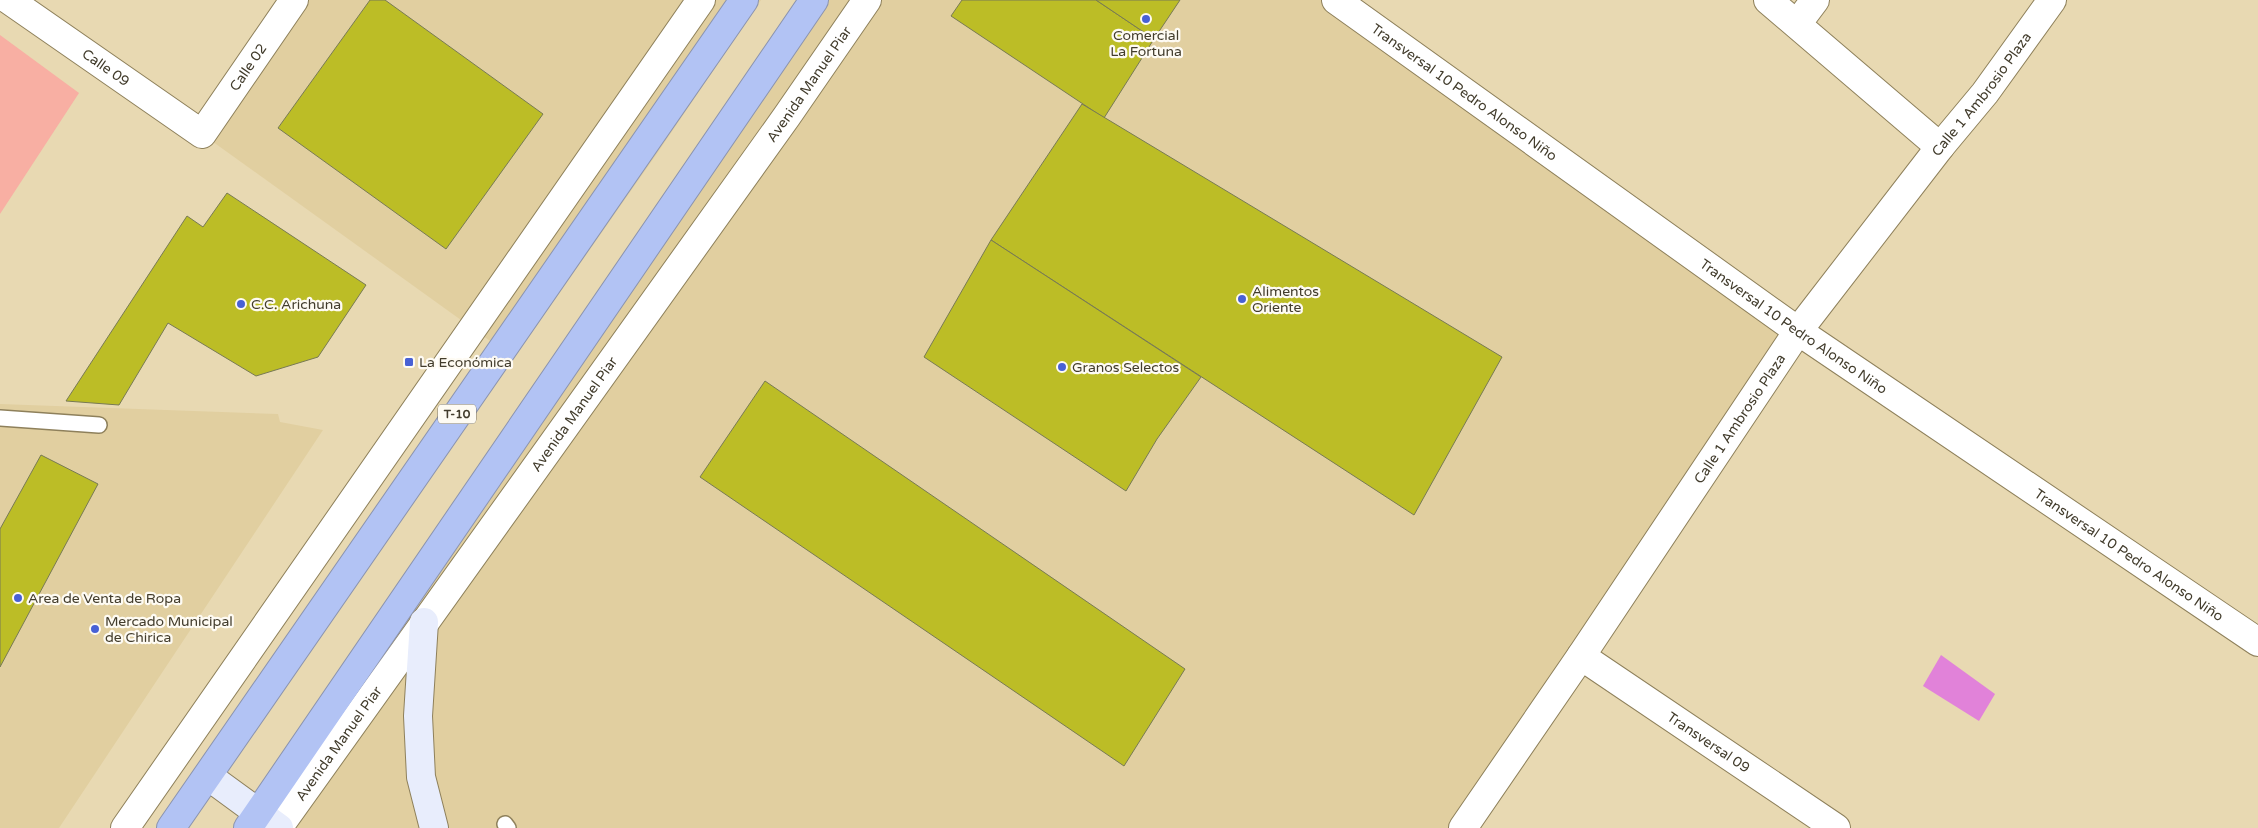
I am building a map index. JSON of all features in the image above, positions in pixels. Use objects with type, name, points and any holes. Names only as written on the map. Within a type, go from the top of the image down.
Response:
[{"type":"highway","name":"T-10","points":[[180,825],[208,776],[744,0]]},
{"type":"highway","name":"Avenida Manuel Piar","points":[[268,825],[814,0]]},
{"type":"street","name":"Calle 09","points":[[9,0],[202,134]]},
{"type":"street","name":"Calle 02","points":[[202,134],[294,0]]},
{"type":"street","name":"T-10","points":[[125,828],[701,0]]},
{"type":"street","name":"Avenida Manuel Piar","points":[[268,825],[424,622],[776,132],[867,0]]},
{"type":"street","name":"Transversal 10 Pedro Alonso Niño","points":[[1336,0],[1798,331],[2258,642]]},
{"type":"street","points":[[1768,0],[1940,147]]},
{"type":"street","points":[[1797,24],[1815,0]]},
{"type":"street","name":"Calle 1 Ambrosio Plaza","points":[[1463,828],[1581,656],[1798,331],[1940,147],[1985,93],[2052,0]]},
{"type":"street","points":[[583,168],[614,187]]},
{"type":"street","points":[[424,622],[418,716],[420,760],[421,777],[434,828]]},
{"type":"street","name":"Transversal 09","points":[[1581,656],[1825,825]]},
{"type":"street","points":[[208,776],[268,825]]},
{"type":"lane","points":[[0,418],[99,425]]},
{"type":"shaded area","points":[[294,0],[761,0],[658,152],[514,358],[202,134]]},
{"type":"shaded area","points":[[825,0],[1336,0],[1798,331],[1463,828],[248,828]]},
{"type":"shaded area","points":[[0,35],[79,93],[0,214]]},
{"type":"shaded area","name":"Mercado Municipal de Chirica","points":[[0,404],[278,414],[280,422],[323,430],[59,828],[0,828]]},
{"type":"shaded area","points":[[1941,655],[1995,694],[1979,721],[1923,686]]},
{"type":"building","points":[[370,0],[385,0],[543,114],[446,249],[278,128]]},
{"type":"building","points":[[962,0],[1096,0],[1154,39],[1104,118],[951,16]]},
{"type":"building","name":"Comercial La Fortuna","points":[[1096,0],[1180,0],[1154,39]]},
{"type":"building","name":"Alimentos Oriente","points":[[1082,104],[1502,357],[1414,515],[991,240]]},
{"type":"building","name":"C.C. Arichuna","points":[[227,193],[366,285],[318,357],[256,376],[168,323],[119,405],[66,401],[187,216],[203,227]]},
{"type":"building","name":"Granos Selectos","points":[[991,240],[1201,377],[1157,439],[1126,491],[924,357]]},
{"type":"building","points":[[765,381],[1185,669],[1124,766],[700,477]]},
{"type":"building","name":"Area de Venta de Ropa","points":[[41,455],[98,484],[0,667],[0,529]]},
{"type":"place","name":"Comercial La Fortuna","points":[[1146,19]]},
{"type":"place","name":"Alimentos Oriente","points":[[1242,299]]},
{"type":"place","name":"C.C. Arichuna","points":[[241,304]]},
{"type":"place","name":"La Económica","points":[[409,362]]},
{"type":"place","name":"Granos Selectos","points":[[1062,367]]},
{"type":"place","name":"Area de Venta de Ropa","points":[[18,598]]},
{"type":"place","name":"Mercado Municipal de Chirica","points":[[95,629]]}]
